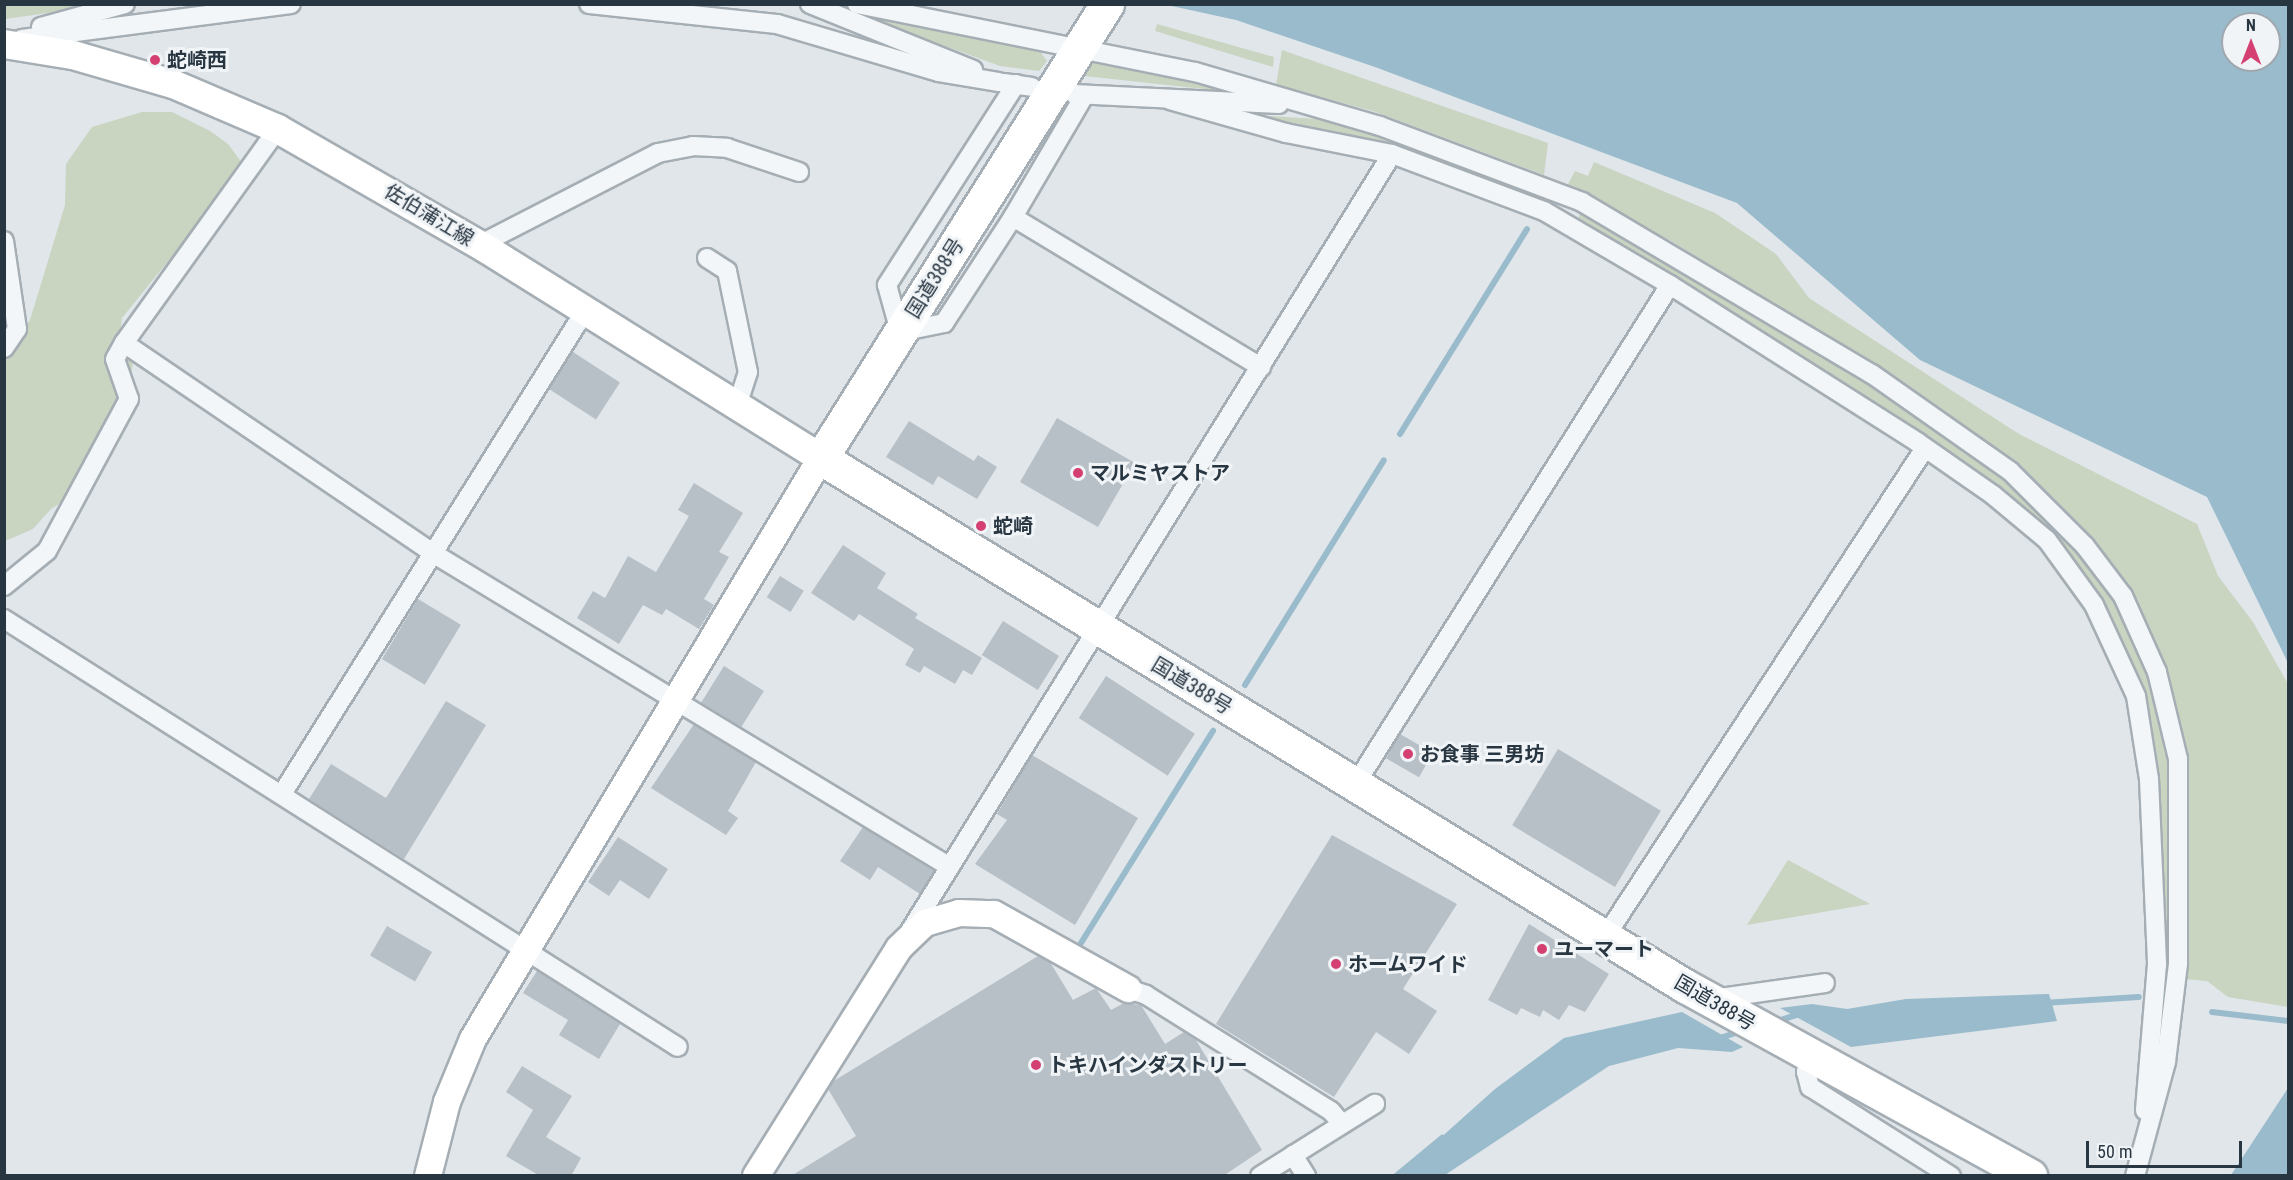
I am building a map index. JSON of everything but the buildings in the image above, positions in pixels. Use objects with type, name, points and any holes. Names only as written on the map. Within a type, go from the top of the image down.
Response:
[{"type":"highway","name":"国道388号","points":[[1093,27],[821,458],[1722,1008],[2030,1176]]},
{"type":"main road","name":"佐伯蒲江線","points":[[4,41],[73,55],[129,70],[184,88],[278,129],[479,245],[821,458]]},
{"type":"street","points":[[4,41],[125,4]]},
{"type":"street","points":[[4,41],[291,4]]},
{"type":"street","points":[[589,4],[777,24],[939,72],[1015,84]]},
{"type":"street","points":[[810,4],[1015,84]]},
{"type":"street","points":[[857,4],[1093,27],[1195,72],[1380,126],[1582,202],[1872,374],[2010,471],[2085,546],[2123,596],[2157,672],[2178,759],[2178,964],[2166,1062],[2135,1176]]},
{"type":"street","points":[[1015,84],[887,285],[900,332],[944,323],[1013,217],[1079,95],[1308,105]]},
{"type":"street","points":[[1170,100],[1286,133],[1392,154],[1544,211],[1670,285],[1925,448],[1993,495],[2047,540],[2094,605],[2136,696],[2149,779],[2157,964],[2144,1143]]},
{"type":"street","points":[[4,586],[46,551],[129,399],[116,359],[124,343],[278,129]]},
{"type":"street","points":[[479,245],[658,153],[693,146],[727,148],[799,172]]},
{"type":"street","points":[[756,1176],[1100,630],[1392,154]]},
{"type":"street","points":[[1013,217],[1262,367]]},
{"type":"street","points":[[4,241],[17,329],[4,348]]},
{"type":"street","points":[[707,258],[727,271],[748,372],[737,406]]},
{"type":"street","points":[[1355,785],[1670,285]]},
{"type":"street","points":[[282,794],[431,552],[585,311]]},
{"type":"street","points":[[124,343],[431,552],[950,867]]},
{"type":"street","points":[[1605,937],[1925,448]]},
{"type":"street","points":[[428,1176],[458,1072],[524,951],[821,458]]},
{"type":"street","points":[[4,619],[678,1047]]},
{"type":"street","points":[[899,948],[925,923],[940,916],[994,914],[1128,989],[1146,995],[1331,1111],[1342,1124]]},
{"type":"street","points":[[1722,1008],[1826,983]]},
{"type":"street","points":[[1809,1056],[1806,1072],[1810,1087],[1951,1176]]},
{"type":"street","points":[[1260,1176],[1375,1104]]},
{"type":"street","points":[[1293,1155],[1306,1176]]},
{"type":"green space","points":[[5,4],[104,5],[5,19]]},
{"type":"green space","points":[[852,12],[1037,48],[1047,61],[1039,71],[1000,66]]},
{"type":"green space","points":[[1157,24],[1274,57],[1273,67],[1155,31]]},
{"type":"green space","points":[[1282,50],[1548,143],[1544,175],[1373,111],[1276,85]]},
{"type":"green space","points":[[1093,61],[1110,61],[1249,94],[1085,76]]},
{"type":"green space","points":[[142,112],[172,112],[210,131],[228,144],[242,163],[234,180],[122,318],[120,334],[133,361],[131,377],[70,497],[51,509],[33,529],[5,541],[5,360],[30,320],[65,205],[66,164],[92,127]]},
{"type":"green space","points":[[1270,116],[1349,121],[1389,134],[1392,149],[1271,123]]},
{"type":"green space","points":[[1403,141],[1552,194],[1552,210],[1403,150]]},
{"type":"green space","points":[[1594,162],[1715,213],[1776,254],[1809,298],[2019,434],[2197,524],[2218,576],[2253,622],[2288,684],[2288,1007],[2228,997],[2207,981],[2184,979],[2182,751],[2165,669],[2134,599],[2093,541],[2023,473],[1890,378],[1673,242],[1566,188],[1575,171],[1588,176]]},
{"type":"green space","points":[[1582,207],[1867,378],[2010,477],[2079,548],[2118,596],[2151,674],[2173,764],[2173,965],[2153,1076],[2140,700],[2104,610],[2023,514],[1919,432],[1577,223]]},
{"type":"green space","points":[[1788,860],[1870,904],[1747,925]]},
{"type":"water","points":[[1167,5],[2288,5],[2288,663],[2207,497],[1920,360],[1737,203],[1375,67],[1236,20]]},
{"type":"water","points":[[2049,994],[2057,1021],[1851,1047],[1780,1008],[1812,1004],[1847,1009],[1906,999]]},
{"type":"water","points":[[1682,1012],[1743,1047],[1732,1052],[1678,1048],[1609,1066],[1445,1175],[1399,1175],[1495,1089],[1564,1038]]},
{"type":"water","points":[[2288,1088],[2288,1175],[2231,1175]]},
{"type":"waterway","points":[[1400,434],[1527,229]]},
{"type":"waterway","points":[[1245,685],[1384,460]]},
{"type":"waterway","points":[[1081,943],[1213,731]]},
{"type":"waterway","points":[[2043,1003],[2139,997]]},
{"type":"waterway","points":[[2212,1012],[2288,1021]]},
{"type":"waterway","points":[[1775,1022],[1800,1014]]},
{"type":"waterway","points":[[1717,1039],[1742,1031]]},
{"type":"waterway","points":[[1396,1176],[1442,1138]]},
{"type":"place","name":"蛇崎西","points":[[155,60]]},
{"type":"place","name":"マルミヤストア","points":[[1078,473]]},
{"type":"place","name":"蛇崎","points":[[981,526]]},
{"type":"place","name":"お食事 三男坊","points":[[1408,754]]},
{"type":"place","name":"ユーマート","points":[[1542,949]]},
{"type":"place","name":"ホームワイド","points":[[1336,964]]},
{"type":"place","name":"トキハインダストリー","points":[[1036,1065]]}]
